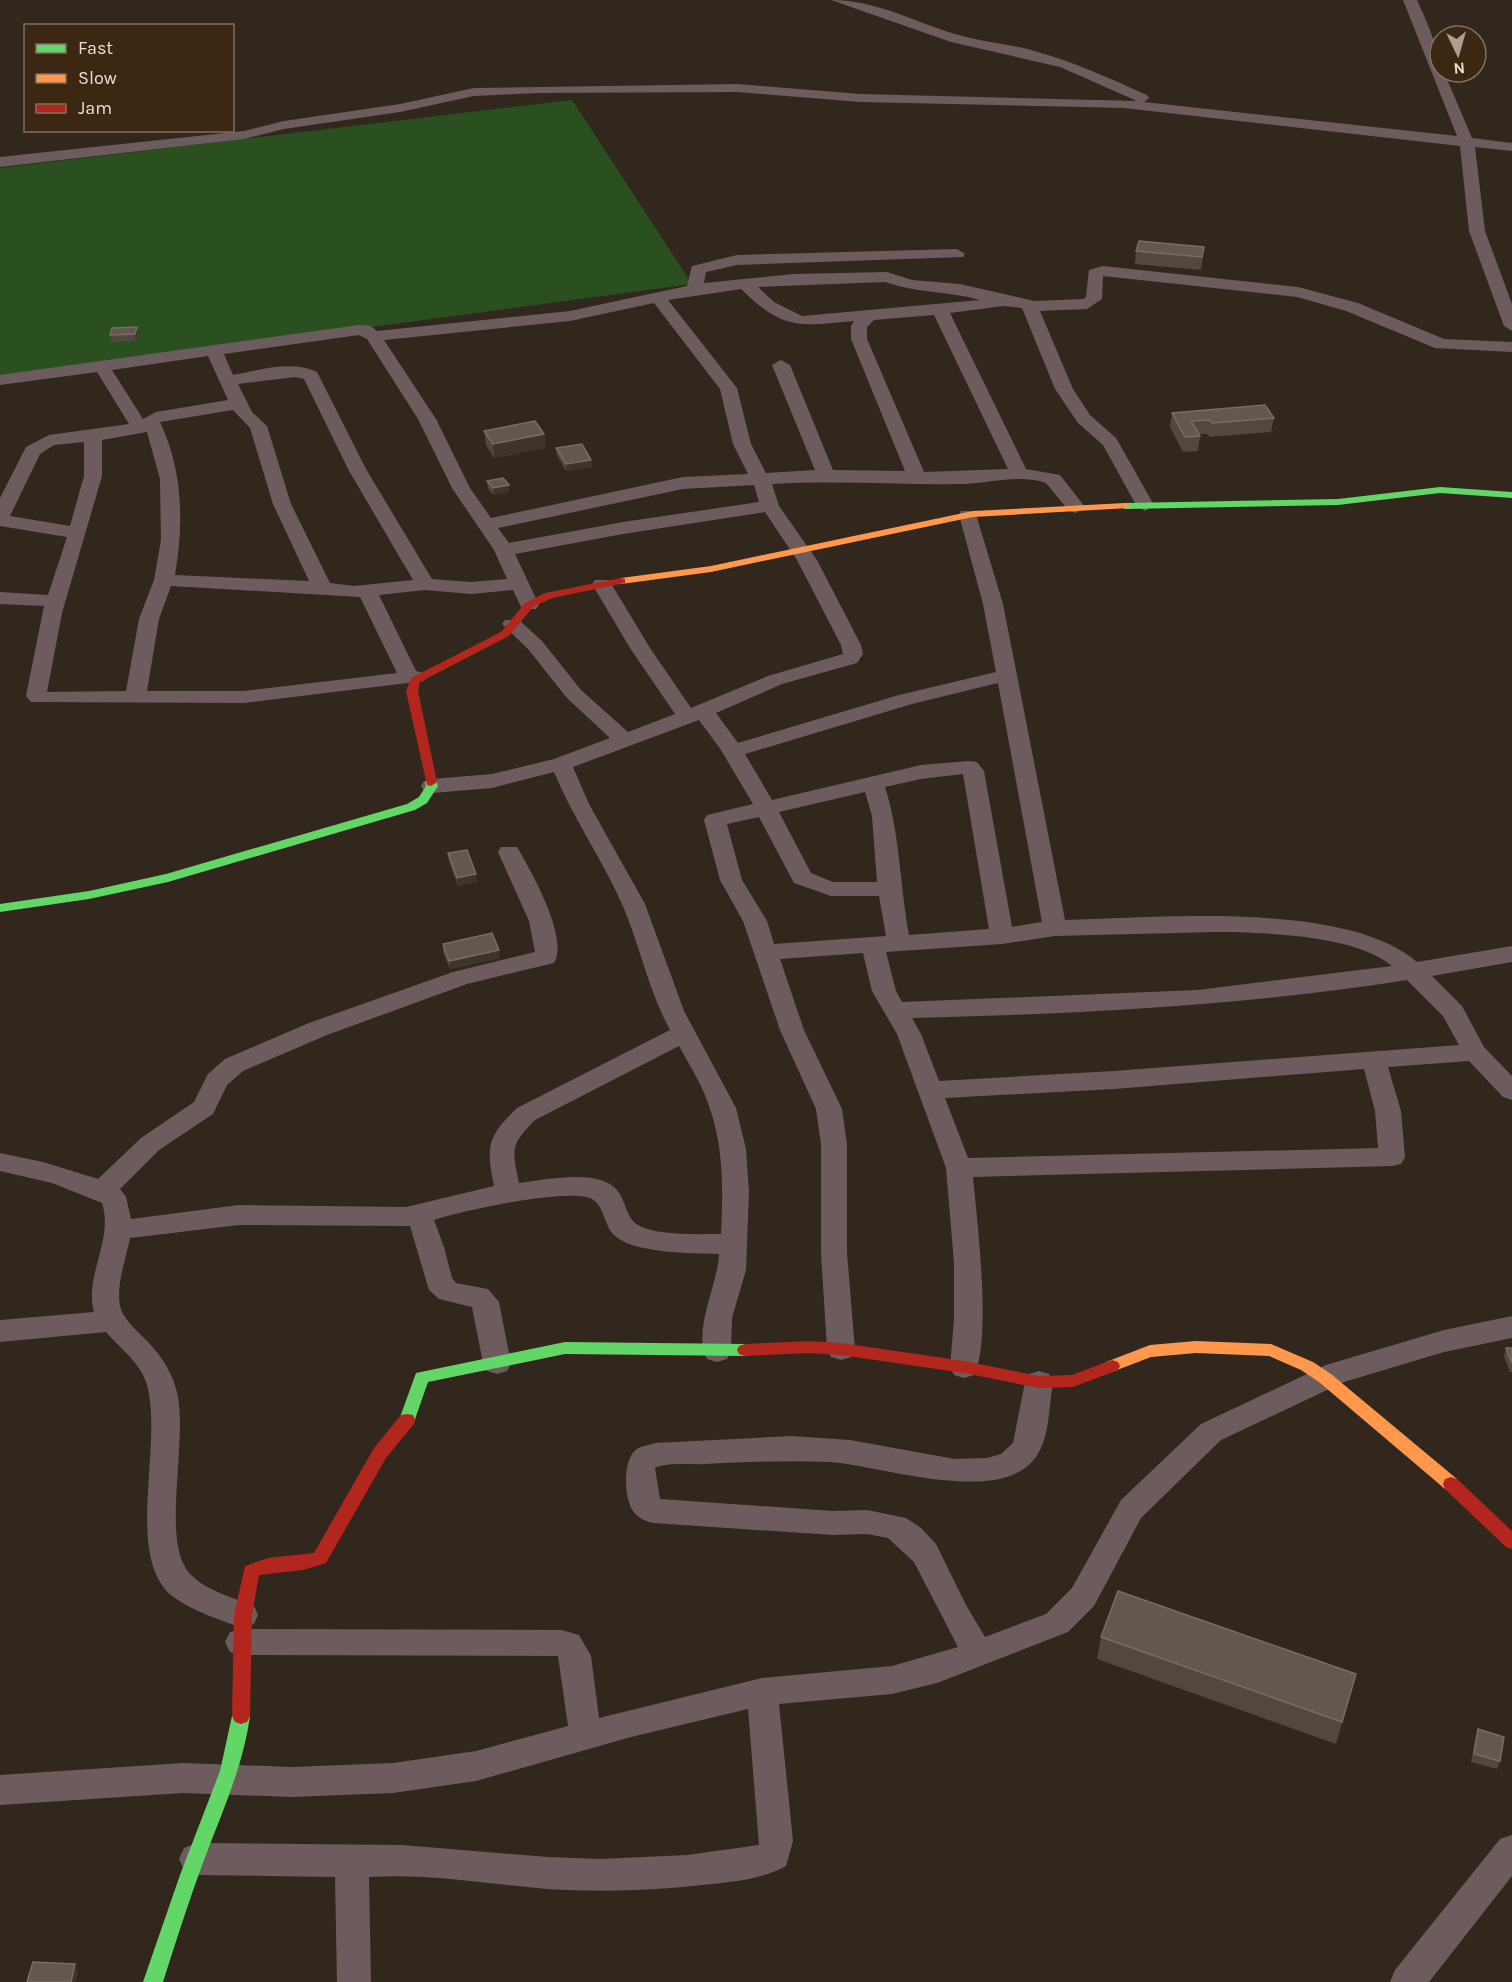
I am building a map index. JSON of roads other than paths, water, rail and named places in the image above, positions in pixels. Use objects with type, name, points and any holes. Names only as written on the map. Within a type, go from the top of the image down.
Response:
[{"type":"street","points":[[838,0],[868,7],[956,39],[1027,53],[1065,64],[1130,95],[1202,115]]},
{"type":"street","points":[[1410,0],[1467,143],[1477,231],[1505,292],[1512,326]]},
{"type":"street","points":[[0,162],[244,135],[284,124],[367,114],[454,95],[500,90],[737,88],[860,98],[1124,104],[1202,115],[1363,129],[1512,147]]},
{"type":"street","points":[[695,289],[698,269],[737,260],[957,254]]},
{"type":"street","points":[[745,284],[768,306],[800,321],[1004,301],[1022,302],[1030,306],[1088,304],[1094,299],[1095,273],[1103,271],[1298,292],[1352,307],[1441,344],[1512,347]]},
{"type":"street","points":[[373,336],[570,316],[604,311],[695,289],[817,278],[887,277],[910,285],[960,289],[1004,301]]},
{"type":"street","points":[[432,786],[492,781],[561,764],[695,714],[775,680],[845,662],[852,657],[851,645],[801,551],[770,506],[762,481],[742,444],[728,388],[658,297]]},
{"type":"street","points":[[1030,306],[1064,389],[1084,419],[1110,442],[1145,505]]},
{"type":"street","points":[[940,309],[957,349],[994,418],[1019,474]]},
{"type":"street","points":[[869,315],[859,326],[859,339],[917,477]]},
{"type":"street","points":[[0,380],[365,330],[373,336],[427,419],[460,488],[504,550],[529,605]]},
{"type":"street","points":[[214,351],[244,415],[258,426],[270,472],[282,504],[322,588]]},
{"type":"street","points":[[101,365],[146,426],[169,476],[173,511],[172,536],[164,580],[149,620],[135,698]]},
{"type":"street","points":[[781,365],[793,403],[806,424],[826,475]]},
{"type":"street","points":[[228,381],[293,372],[304,372],[311,376],[357,468],[425,584]]},
{"type":"street","points":[[78,533],[0,519],[35,447],[49,440],[93,436],[146,426],[156,417],[238,404]]},
{"type":"street","points":[[93,436],[93,476],[78,533],[54,601],[36,696],[42,699],[264,696],[413,677],[500,637],[529,605],[549,595],[711,570],[1000,510],[1338,502],[1440,490],[1512,495]]},
{"type":"street","points":[[486,525],[683,483],[762,481],[826,475],[917,477],[1019,474],[1053,479],[1076,507]]},
{"type":"street","points":[[504,550],[623,528],[770,506]]},
{"type":"street","points":[[968,515],[993,604],[1008,675],[1055,928]]},
{"type":"street","points":[[164,580],[322,588],[343,592],[425,584],[471,588],[520,584]]},
{"type":"street","points":[[602,585],[640,648],[695,714],[731,752],[767,808],[802,878],[831,889],[889,889]]},
{"type":"street","points":[[0,908],[89,895],[168,878],[411,807],[423,800],[432,786],[412,691],[413,677],[367,591]]},
{"type":"street","points":[[0,598],[54,601]]},
{"type":"street","points":[[512,624],[535,645],[580,700],[624,740]]},
{"type":"street","points":[[731,752],[906,699],[1008,675]]},
{"type":"street","points":[[561,764],[588,824],[633,904],[672,1011],[719,1099],[733,1149],[736,1173],[732,1270],[718,1318],[717,1351]]},
{"type":"street","points":[[841,1349],[833,1243],[834,1144],[829,1109],[792,1030],[755,921],[731,880],[715,823],[718,818],[939,769],[962,766],[972,769],[1002,936]]},
{"type":"street","points":[[873,784],[884,816],[889,889],[899,942]]},
{"type":"street","points":[[102,1191],[150,1144],[204,1108],[217,1080],[234,1065],[318,1029],[461,978],[546,957],[547,945],[534,903],[509,852]]},
{"type":"street","points":[[766,952],[1002,936],[1055,928],[1214,924],[1276,926],[1370,944],[1395,956],[1453,1012],[1475,1052],[1512,1091]]},
{"type":"street","points":[[873,945],[880,983],[909,1034],[959,1168],[967,1263],[968,1319],[964,1367]]},
{"type":"street","points":[[895,1010],[1150,1001],[1297,988],[1414,972],[1512,954]]},
{"type":"street","points":[[508,1192],[500,1153],[510,1130],[526,1114],[615,1066],[684,1033]]},
{"type":"street","points":[[931,1090],[1114,1080],[1475,1052]]},
{"type":"street","points":[[959,1168],[1392,1157],[1387,1103],[1374,1060]]},
{"type":"street","points":[[0,1162],[41,1170],[113,1197],[119,1230],[106,1295],[110,1321]]},
{"type":"street","points":[[119,1230],[239,1215],[323,1214],[406,1217],[419,1215],[447,1203],[508,1192],[576,1186],[595,1189],[609,1197],[623,1228],[634,1235],[648,1240],[733,1245]]},
{"type":"street","points":[[419,1215],[439,1283],[448,1292],[478,1296],[484,1302],[497,1363]]},
{"type":"street","points":[[0,1331],[110,1321],[128,1335],[154,1365],[160,1382],[167,1438],[163,1513],[166,1562],[180,1585],[242,1628],[346,1644],[496,1641],[562,1643],[568,1645],[574,1656],[585,1735]]},
{"type":"street","points":[[0,1790],[183,1778],[292,1782],[393,1778],[476,1766],[585,1735],[762,1692],[892,1680],[937,1669],[1058,1623],[1083,1597],[1131,1509],[1211,1432],[1325,1378],[1444,1341],[1512,1327]]},
{"type":"street","points":[[153,1982],[196,1859],[227,1780],[240,1718],[242,1628],[252,1570],[309,1564],[320,1558],[380,1453],[411,1415],[420,1379],[565,1348],[717,1351],[774,1347],[841,1349],[964,1367],[1039,1382],[1073,1381],[1150,1351],[1196,1347],[1271,1350],[1307,1366],[1325,1378],[1464,1495],[1512,1542]]},
{"type":"street","points":[[978,1652],[955,1614],[925,1553],[910,1537],[895,1527],[867,1522],[833,1523],[653,1511],[644,1503],[640,1466],[647,1457],[655,1455],[790,1448],[850,1452],[955,1471],[987,1470],[1011,1462],[1025,1450],[1030,1436],[1039,1382]]},
{"type":"street","points":[[196,1859],[351,1862],[428,1859],[549,1873],[589,1873],[712,1868],[767,1859],[774,1855],[776,1841],[762,1692]]},
{"type":"street","points":[[1407,1982],[1512,1850]]},
{"type":"street","points":[[351,1862],[354,1982]]}]
